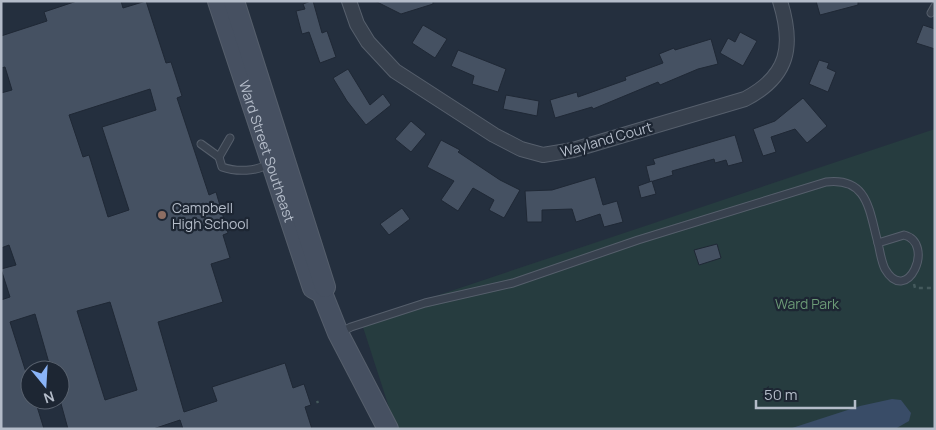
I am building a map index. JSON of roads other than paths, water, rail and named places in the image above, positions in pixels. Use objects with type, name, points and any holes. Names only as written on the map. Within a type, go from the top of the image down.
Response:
[{"type":"street","name":"Ward Street Southeast","points":[[218,1],[313,288],[322,293],[338,333],[388,429]]},
{"type":"street","name":"Ward Street Southeast","points":[[234,1],[326,285],[322,293]]},
{"type":"street","name":"Wayland Court","points":[[349,1],[357,24],[368,42],[395,71],[508,144],[543,155],[582,147],[745,99],[758,92],[768,84],[777,72],[788,47],[788,28],[780,1]]},
{"type":"lane","points":[[218,156],[230,138]]},
{"type":"lane","points":[[201,144],[218,156],[222,167],[234,171],[265,166],[271,162],[280,143]]},
{"type":"lane","points":[[338,333],[357,324],[425,303],[513,283],[638,240],[826,182],[844,180],[856,186],[869,210],[883,264],[890,275],[901,280],[913,279],[922,272]]},
{"type":"lane","points":[[878,243],[898,236],[910,236],[921,243],[927,254]]},
{"type":"water","points":[[892,399],[901,400],[911,413],[909,421],[895,429],[789,429],[860,406]]},
{"type":"place","name":"Campbell High School","points":[[162,215]]},
{"type":"park label","name":"Ward Park","points":[[807,303]]}]
